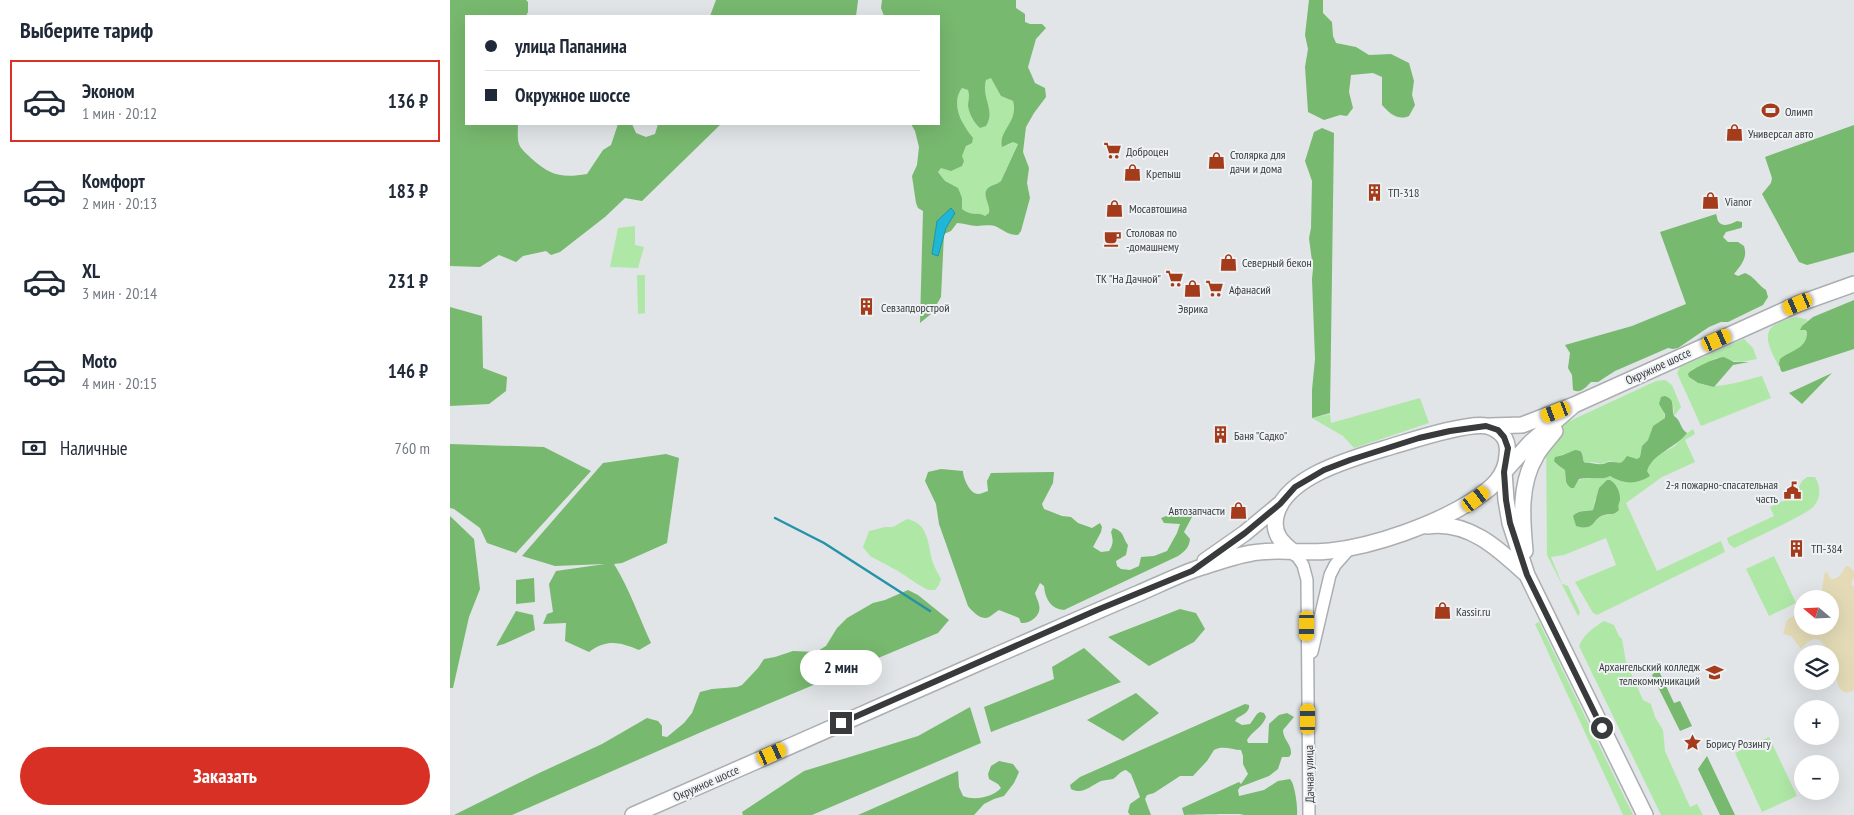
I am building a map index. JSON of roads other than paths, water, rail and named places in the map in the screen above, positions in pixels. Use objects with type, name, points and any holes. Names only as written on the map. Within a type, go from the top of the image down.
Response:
[{"type":"main road","name":"Окружное шоссе","points":[[1192,571],[1245,533],[1280,504],[1295,487],[1324,470],[1419,438],[1486,426],[1522,425],[1574,405],[1782,311],[1854,284]]},
{"type":"main road","name":"Окружное шоссе","points":[[633,815],[1097,610],[1192,571],[1228,558],[1253,552],[1327,552],[1350,548],[1418,527],[1476,499],[1491,487],[1530,443],[1574,405]]},
{"type":"main road","points":[[1527,575],[1522,509],[1526,477],[1536,455],[1574,405]]},
{"type":"main road","points":[[1486,426],[1498,430],[1504,437],[1508,448],[1504,472],[1506,500],[1510,523],[1527,575],[1645,815]]},
{"type":"main road","name":"Окружное шоссе","points":[[1280,504],[1274,528],[1278,538],[1295,553]]},
{"type":"main road","points":[[1418,527],[1450,526],[1483,538],[1494,545],[1527,575]]},
{"type":"street","name":"Дачная улица","points":[[1308,673],[1330,575],[1335,565],[1350,548]]},
{"type":"street","name":"Дачная улица","points":[[1295,553],[1303,565],[1307,580],[1309,815]]},
{"type":"water","points":[[951,208],[955,213],[946,228],[938,256],[932,254],[937,221]]},
{"type":"waterway","points":[[775,518],[824,543],[930,611]]},
{"type":"place","name":"Олимп","points":[[1771,111]]},
{"type":"place","name":"Универсал авто","points":[[1734,133]]},
{"type":"place","name":"Доброцен","points":[[1112,151]]},
{"type":"place","name":"Столярка для дачи и дома","points":[[1216,161]]},
{"type":"place","name":"Крепыш","points":[[1132,173]]},
{"type":"place","name":"ТП-318","points":[[1374,192]]},
{"type":"place","name":"Vianor","points":[[1711,201]]},
{"type":"place","name":"Мосавтошина","points":[[1115,208]]},
{"type":"place","name":"Столовая по -домашнему","points":[[1112,239]]},
{"type":"place","name":"Северный бекон","points":[[1228,262]]},
{"type":"place","name":"ТК \"На Дачной\"","points":[[1175,278]]},
{"type":"place","name":"Эврика","points":[[1193,289]]},
{"type":"place","name":"Афанасий","points":[[1215,289]]},
{"type":"place","name":"Севзапдорстрой","points":[[867,307]]},
{"type":"place","name":"Баня \"Садко\"","points":[[1220,435]]},
{"type":"place","name":"2-я пожарно-спасательная часть","points":[[1792,491]]},
{"type":"place","name":"Автозапчасти","points":[[1239,510]]},
{"type":"place","name":"ТП-384","points":[[1797,548]]},
{"type":"place","name":"Kassir.ru","points":[[1442,611]]},
{"type":"place","name":"Архангельский колледж телекоммуникаций","points":[[1714,673]]},
{"type":"place","name":"Борису Розингу","points":[[1692,743]]}]
